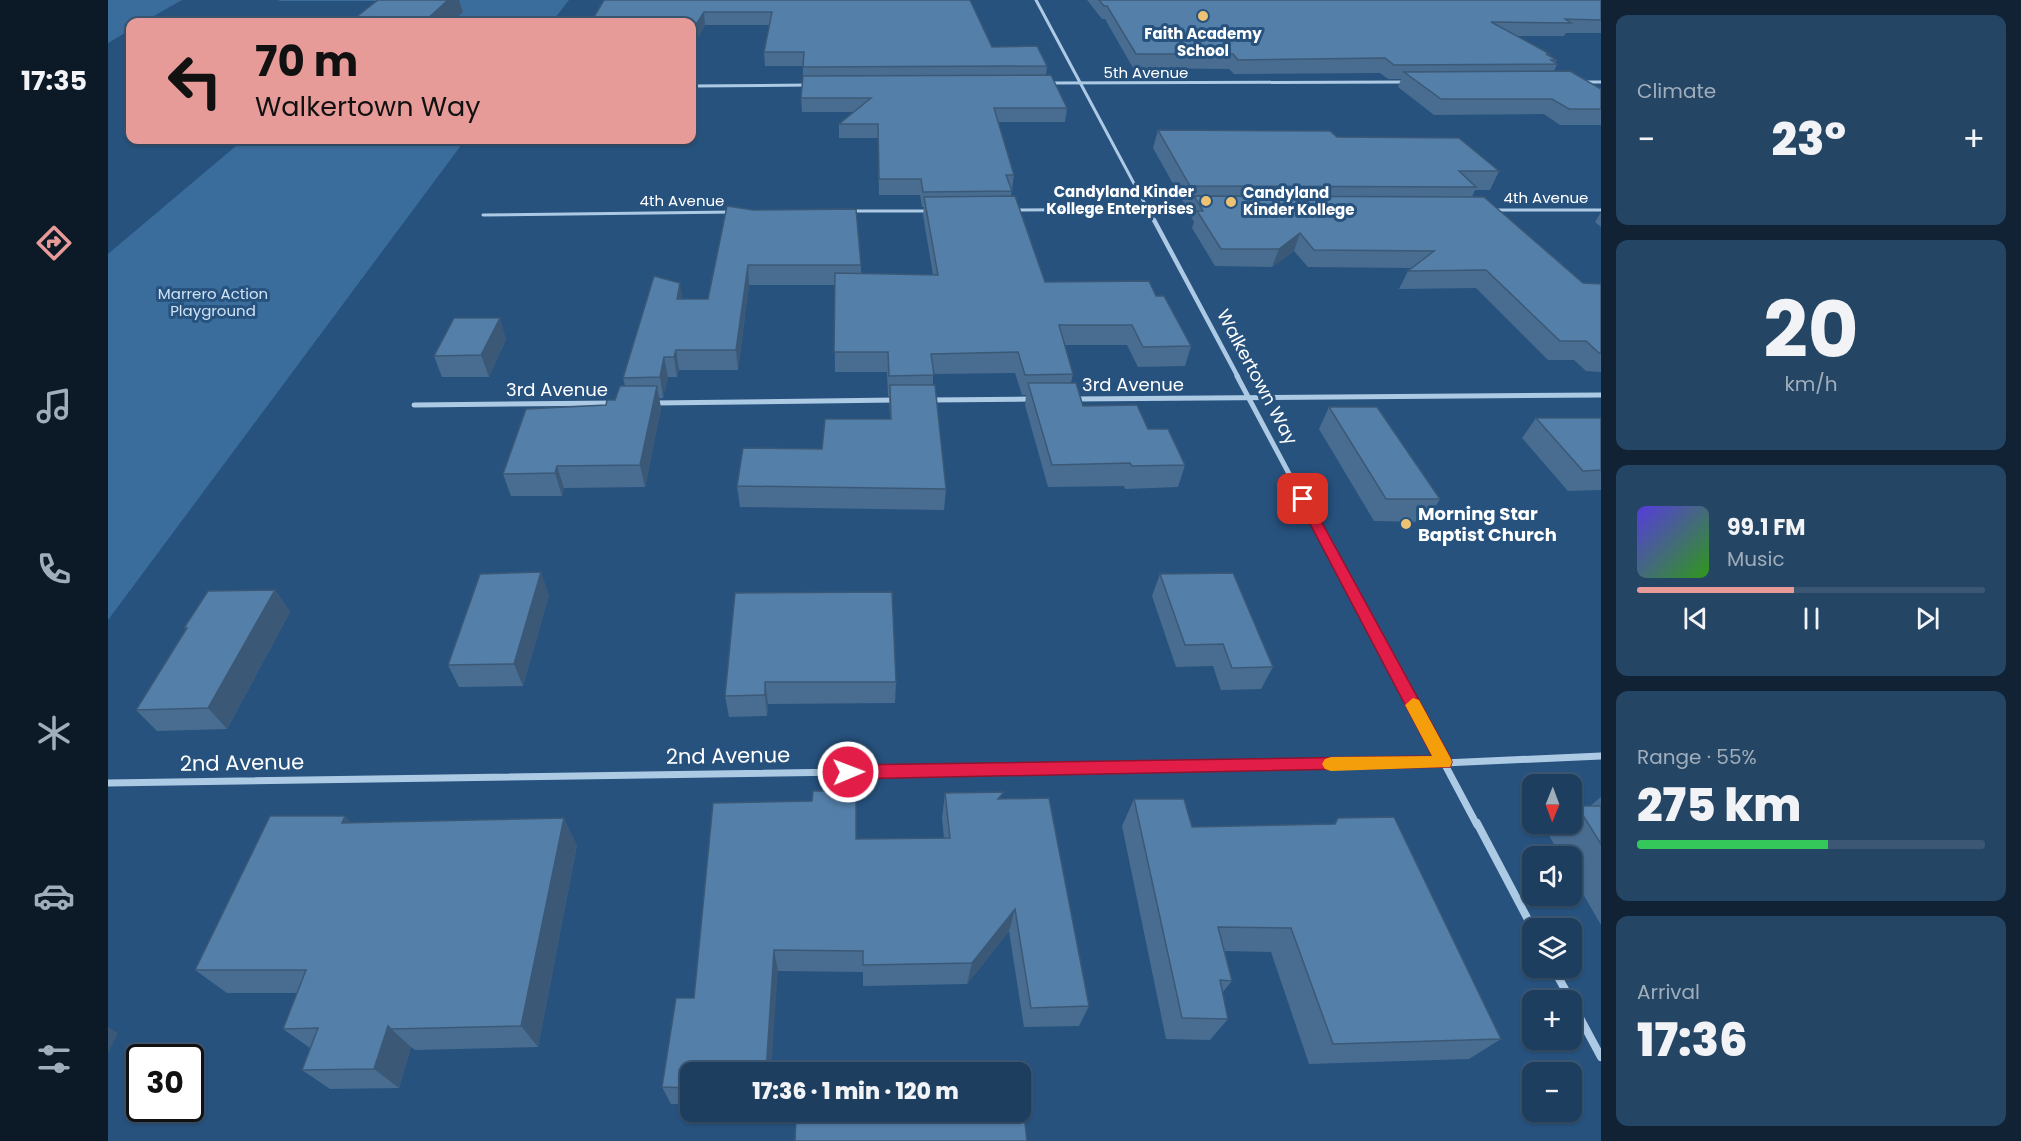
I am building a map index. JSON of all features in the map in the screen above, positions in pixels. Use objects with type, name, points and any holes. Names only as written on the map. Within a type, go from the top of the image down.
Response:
[{"type":"street","name":"Walkertown Way","points":[[1036,0],[1527,918]]},
{"type":"street","name":"5th Avenue","points":[[1044,83],[1411,82]]},
{"type":"street","points":[[1577,82],[1601,82]]},
{"type":"street","points":[[696,86],[809,85]]},
{"type":"street","points":[[1005,210],[1207,209]]},
{"type":"street","name":"4th Avenue","points":[[1482,210],[1601,210]]},
{"type":"street","points":[[839,212],[934,211]]},
{"type":"street","name":"4th Avenue","points":[[483,214],[744,212]]},
{"type":"street","name":"3rd Avenue","points":[[1070,399],[1601,395]]},
{"type":"street","points":[[927,400],[1034,399]]},
{"type":"street","points":[[652,403],[903,400]]},
{"type":"street","name":"3rd Avenue","points":[[414,405],[616,403]]},
{"type":"street","name":"2nd Avenue","points":[[108,783],[1444,762],[1601,756]]},
{"type":"street","points":[[1582,1022],[1601,1057]]},
{"type":"green space","points":[[108,0],[182,0],[150,18],[126,18],[126,32],[108,43]]},
{"type":"green space","points":[[569,0],[555,18],[386,18],[405,1],[278,1]]},
{"type":"green space","name":"Marrero Action Playground","points":[[238,144],[462,144],[108,620],[108,254]]},
{"type":"building","points":[[378,0],[448,0],[428,18],[355,18]]},
{"type":"building","points":[[604,0],[970,0],[992,47],[1037,46],[1047,66],[803,67],[804,52],[764,52],[772,12],[704,12],[696,25],[696,18],[593,18]]},
{"type":"building","points":[[1099,0],[1601,0],[1601,20],[1565,19],[1571,23],[1491,22],[1550,54],[1546,54],[1557,60],[1551,60],[1557,64],[1394,65],[1385,58],[1238,60],[1233,54],[1136,54],[1107,6]]},
{"type":"building","points":[[1570,71],[1601,89],[1601,109],[1569,109],[1552,99],[1441,99],[1404,72]]},
{"type":"building","points":[[1051,75],[1067,108],[994,108],[1014,175],[1006,175],[1012,191],[923,192],[921,179],[879,179],[878,124],[839,124],[871,98],[801,98],[803,76]]},
{"type":"building","points":[[1158,130],[1330,131],[1337,137],[1459,138],[1499,171],[1459,171],[1476,187],[1190,186]]},
{"type":"building","points":[[1015,196],[1045,282],[1149,281],[1156,296],[1164,296],[1191,346],[1143,347],[1132,325],[1059,325],[1073,374],[1025,375],[1018,352],[931,354],[934,375],[889,376],[888,352],[834,352],[835,273],[938,275],[924,197]]},
{"type":"building","points":[[1194,196],[1484,197],[1583,283],[1601,284],[1601,353],[1586,341],[1560,341],[1486,270],[1408,271],[1434,251],[1314,250],[1300,233],[1279,249],[1221,249],[1197,211],[1203,211]]},
{"type":"building","points":[[727,206],[753,210],[856,209],[861,265],[748,265],[736,350],[676,350],[674,357],[664,357],[660,377],[623,378],[654,276],[680,283],[677,299],[708,299]]},
{"type":"building","points":[[454,318],[500,318],[481,355],[434,356]]},
{"type":"building","points":[[1028,383],[1076,383],[1083,406],[1137,405],[1148,429],[1168,429],[1185,465],[1132,466],[1130,463],[1052,465]]},
{"type":"building","points":[[890,385],[935,385],[946,489],[737,486],[743,448],[822,449],[825,419],[891,419]]},
{"type":"building","points":[[620,386],[657,386],[640,465],[557,466],[555,473],[503,474],[526,409],[606,405],[607,400],[615,400]]},
{"type":"building","points":[[1329,407],[1377,407],[1440,499],[1386,499]]},
{"type":"building","points":[[1536,418],[1601,418],[1601,470],[1583,471]]},
{"type":"building","points":[[541,572],[514,664],[448,665],[480,574]]},
{"type":"building","points":[[1233,573],[1273,667],[1232,668],[1223,644],[1185,645],[1160,574]]},
{"type":"building","points":[[275,590],[208,708],[136,710],[208,591]]},
{"type":"building","points":[[892,592],[896,682],[765,682],[765,695],[725,696],[735,593]]},
{"type":"building","points":[[813,791],[856,791],[856,839],[950,838],[945,793],[1004,792],[998,799],[1049,798],[1089,1006],[1031,1008],[1015,909],[972,963],[863,965],[863,951],[774,950],[767,1062],[680,1062],[680,1088],[662,1087],[676,998],[694,998],[713,803],[812,801]]},
{"type":"building","points":[[1134,799],[1184,799],[1192,827],[1335,824],[1338,818],[1394,817],[1501,1039],[1333,1044],[1291,928],[1218,927],[1232,981],[1220,980],[1228,1019],[1182,1018]]},
{"type":"building","points":[[1582,806],[1601,806],[1601,844],[1582,814]]},
{"type":"building","points":[[270,816],[345,816],[342,823],[564,818],[521,1026],[391,1029],[388,1026],[374,1069],[302,1070],[318,1028],[283,1029],[306,970],[195,970]]},
{"type":"building","points":[[796,1122],[1025,1122],[1027,1141],[795,1141]]},
{"type":"slow traffic","points":[[1331,764],[1444,762],[1413,705]]},
{"type":"place","name":"Faith Academy School","points":[[1203,16]]},
{"type":"place","name":"Candyland Kinder Kollege Enterprises","points":[[1206,201]]},
{"type":"place","name":"Candyland Kinder Kollege","points":[[1231,202]]},
{"type":"place","name":"Morning Star Baptist Church","points":[[1406,524]]},
{"type":"route","points":[[848,772],[1444,762],[1303,499]]}]
